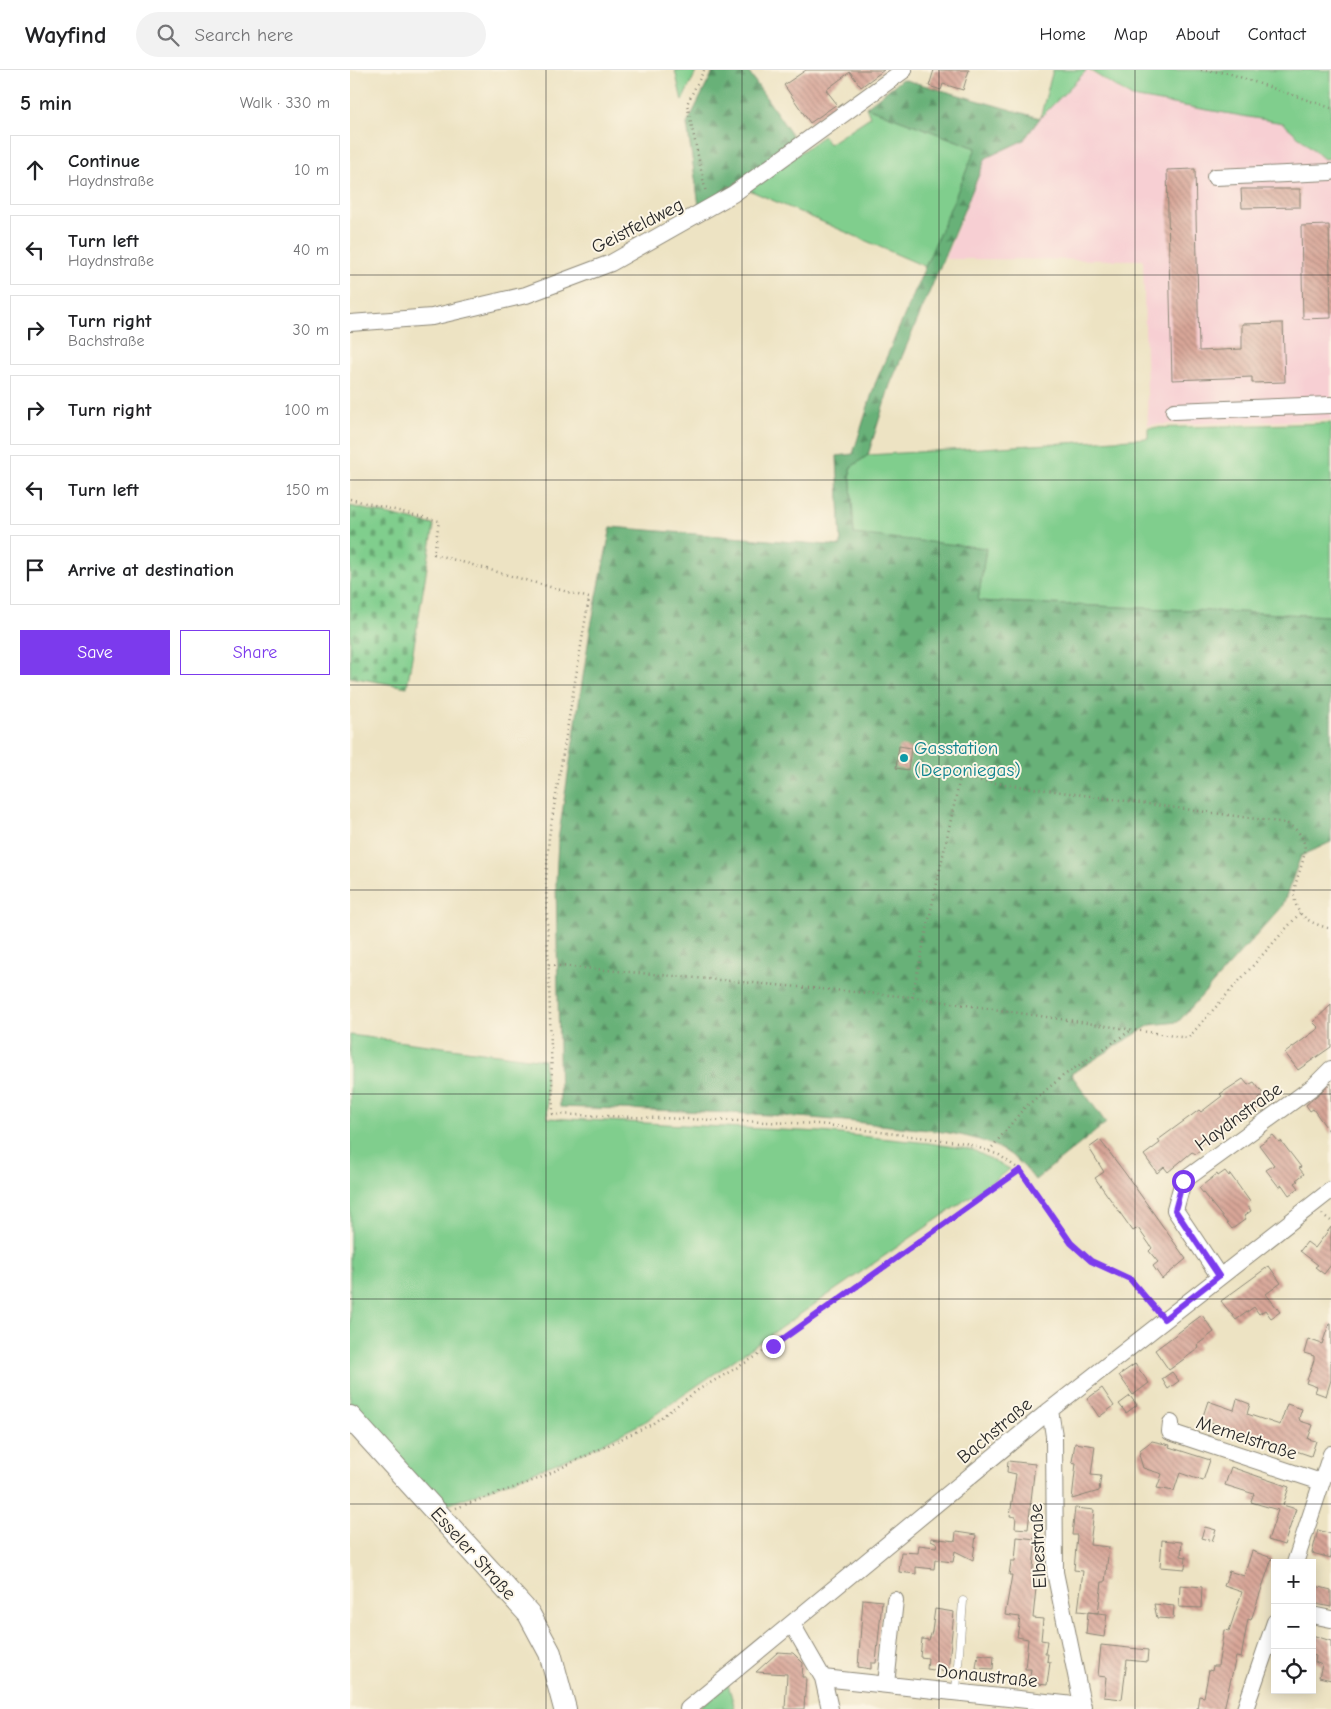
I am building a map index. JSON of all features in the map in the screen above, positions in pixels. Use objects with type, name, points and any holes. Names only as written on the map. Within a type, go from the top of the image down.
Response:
[{"type":"main road","name":"Esseler Straße","points":[[350,1417],[529,1614],[550,1654],[565,1709]]},
{"type":"street","name":"Geistfeldweg","points":[[350,323],[432,317],[526,295],[611,263],[710,209],[904,70]]},
{"type":"street","points":[[1215,176],[1331,172]]},
{"type":"street","points":[[1174,411],[1331,405]]},
{"type":"street","name":"Haydnstraße","points":[[1219,1276],[1175,1210],[1183,1181],[1314,1086],[1331,1069]]},
{"type":"street","name":"Bachstraße","points":[[688,1709],[1050,1410],[1331,1190]]},
{"type":"street","name":"Elbestraße","points":[[1050,1410],[1054,1436],[1054,1572],[1083,1708]]},
{"type":"street","name":"Memelstraße","points":[[1171,1423],[1170,1432],[1321,1482]]},
{"type":"street","points":[[1295,1559],[1331,1454]]},
{"type":"street","points":[[886,1684],[895,1600]]},
{"type":"street","points":[[1316,1616],[1331,1619]]},
{"type":"street","points":[[792,1624],[823,1678],[830,1709]]},
{"type":"street","points":[[1245,1709],[1271,1634]]},
{"type":"street","name":"Donaustraße","points":[[823,1678],[956,1691],[1008,1703],[1083,1708]]},
{"type":"lane","points":[[956,1691],[963,1601]]},
{"type":"path","points":[[704,70],[687,104],[710,209]]},
{"type":"path","points":[[1201,70],[1228,73],[1331,108]]},
{"type":"path","points":[[350,499],[439,521],[434,554],[589,598],[549,838],[546,882],[553,1114],[818,1124],[948,1140],[999,1154],[1020,1170],[1071,1243],[1091,1261],[1130,1279],[1164,1319]]},
{"type":"path","points":[[917,766],[960,778],[1286,823],[1302,830],[1310,844]]},
{"type":"path","points":[[912,997],[960,778]]},
{"type":"path","points":[[1306,867],[1299,883],[1296,897],[1300,913],[1310,921],[1331,930]]},
{"type":"path","points":[[549,965],[912,997],[1188,1038],[1300,913]]},
{"type":"path","points":[[989,1151],[1024,1108],[1063,1076],[1131,1030]]},
{"type":"path","points":[[439,1515],[538,1479],[652,1424],[698,1390],[758,1356],[838,1301],[1020,1170]]},
{"type":"shaded area","points":[[1087,70],[1132,97],[1283,123],[1324,158],[1331,161],[1331,420],[1148,425],[1143,260],[945,259],[986,158],[1024,140],[1040,118]]},
{"type":"green space","points":[[675,70],[697,70],[682,101]]},
{"type":"green space","points":[[714,70],[747,70],[796,141],[700,212],[687,124]]},
{"type":"green space","points":[[1053,70],[1087,70],[1040,118]]},
{"type":"green space","points":[[1089,70],[1331,70],[1331,158],[1324,159],[1283,123],[1132,97]]},
{"type":"green space","points":[[902,79],[1040,118],[1024,140],[986,158],[890,385],[868,455],[850,468],[854,534],[986,548],[978,601],[1331,616],[1331,842],[1301,856],[1282,907],[1178,1022],[1150,1025],[1071,1074],[1106,1123],[1035,1180],[1020,1162],[1011,1155],[989,1143],[961,1135],[849,1121],[767,1115],[560,1107],[556,881],[558,840],[590,631],[611,527],[841,546],[837,456],[853,454],[875,384],[976,148],[866,107]]},
{"type":"green space","points":[[866,107],[976,148],[926,267],[749,190],[823,136],[829,144],[870,117]]},
{"type":"green space","points":[[1331,423],[1331,616],[978,601],[986,548],[854,535],[850,468],[868,455],[1148,438],[1148,428]]},
{"type":"green space","points":[[350,506],[434,525],[407,687],[350,677]]},
{"type":"green space","points":[[350,1035],[544,1060],[548,1118],[820,1132],[929,1143],[973,1150],[1010,1169],[646,1421],[588,1451],[442,1507],[350,1404]]},
{"type":"green space","points":[[728,1684],[735,1709],[697,1709]]},
{"type":"building","points":[[806,70],[884,70],[861,87],[850,72],[826,90],[837,104],[810,123],[784,85]]},
{"type":"building","points":[[934,70],[969,70],[963,90],[943,84],[941,90],[929,86]]},
{"type":"building","points":[[1195,169],[1199,351],[1242,349],[1242,324],[1283,323],[1285,382],[1252,383],[1252,377],[1172,380],[1167,170]]},
{"type":"building","points":[[1241,189],[1300,189],[1300,207],[1242,208]]},
{"type":"building","points":[[1329,225],[1331,318],[1303,319],[1301,226]]},
{"type":"building","name":"Gasstation (Deponiegas)","points":[[899,746],[911,748],[908,770],[896,768]]},
{"type":"building","points":[[1331,1005],[1331,1047],[1298,1070],[1285,1053],[1319,1028],[1313,1022]]},
{"type":"building","points":[[1243,1079],[1248,1085],[1254,1082],[1264,1095],[1259,1099],[1260,1101],[1230,1121],[1222,1130],[1223,1132],[1209,1142],[1202,1141],[1200,1151],[1196,1154],[1192,1152],[1168,1172],[1164,1167],[1157,1173],[1144,1155],[1160,1143],[1158,1140],[1199,1110],[1201,1112],[1222,1096],[1220,1094]]},
{"type":"building","points":[[1331,1083],[1331,1134],[1313,1109],[1310,1111],[1306,1105]]},
{"type":"building","points":[[1273,1135],[1279,1142],[1281,1141],[1301,1167],[1299,1168],[1304,1174],[1296,1180],[1298,1181],[1295,1183],[1299,1188],[1289,1195],[1282,1185],[1279,1187],[1266,1170],[1274,1165],[1259,1145]]},
{"type":"building","points":[[1100,1140],[1186,1259],[1162,1279],[1153,1266],[1158,1262],[1149,1251],[1152,1248],[1138,1228],[1133,1231],[1095,1178],[1104,1172],[1089,1148]]},
{"type":"building","points":[[1225,1171],[1229,1176],[1230,1174],[1251,1203],[1248,1206],[1251,1211],[1244,1216],[1246,1219],[1232,1229],[1199,1188],[1217,1174],[1218,1176]]},
{"type":"building","points":[[1331,1227],[1331,1265],[1324,1274],[1315,1267],[1318,1265],[1300,1251],[1307,1242],[1315,1248]]},
{"type":"building","points":[[1269,1266],[1281,1283],[1266,1294],[1280,1312],[1271,1318],[1265,1310],[1259,1314],[1254,1307],[1236,1320],[1221,1301]]},
{"type":"building","points":[[1202,1315],[1214,1332],[1197,1345],[1199,1348],[1169,1370],[1155,1350]]},
{"type":"building","points":[[1329,1324],[1331,1324],[1331,1380],[1326,1396],[1315,1392],[1317,1387],[1306,1383],[1314,1356],[1304,1353],[1308,1339],[1322,1344]]},
{"type":"building","points":[[1135,1364],[1149,1383],[1133,1395],[1119,1375]]},
{"type":"building","points":[[1172,1372],[1179,1381],[1168,1389],[1162,1379]]},
{"type":"building","points":[[1102,1388],[1114,1406],[1099,1417],[1087,1399]]},
{"type":"building","points":[[1130,1396],[1137,1405],[1126,1413],[1119,1404]]},
{"type":"building","points":[[1237,1399],[1250,1404],[1247,1414],[1280,1425],[1287,1404],[1302,1409],[1300,1421],[1313,1425],[1308,1439],[1316,1441],[1311,1456],[1202,1419],[1208,1401],[1234,1410]]},
{"type":"building","points":[[1152,1441],[1170,1445],[1169,1447],[1210,1460],[1203,1481],[1180,1473],[1174,1491],[1157,1488],[1162,1474],[1143,1468],[1139,1455],[1141,1449]]},
{"type":"building","points":[[1075,1443],[1095,1446],[1091,1475],[1101,1476],[1099,1491],[1072,1499],[1076,1463],[1072,1462]]},
{"type":"building","points":[[1008,1461],[1035,1464],[1028,1529],[1015,1528],[1016,1517],[1010,1516],[1016,1474],[1007,1472]]},
{"type":"building","points":[[1231,1467],[1289,1487],[1283,1505],[1296,1509],[1284,1545],[1268,1540],[1278,1510],[1251,1502],[1254,1494],[1225,1485]]},
{"type":"building","points":[[1075,1508],[1094,1510],[1090,1545],[1109,1547],[1105,1582],[1102,1582],[1098,1613],[1078,1611],[1083,1571],[1074,1570],[1077,1535],[1072,1535]]},
{"type":"building","points":[[1205,1527],[1216,1530],[1212,1541],[1201,1538]]},
{"type":"building","points":[[1318,1530],[1331,1534],[1331,1558],[1312,1553]]},
{"type":"building","points":[[956,1532],[976,1535],[973,1560],[955,1551],[953,1562],[935,1560],[934,1569],[916,1567],[916,1574],[899,1572],[901,1552],[918,1553],[919,1545],[936,1547],[937,1543],[931,1540],[931,1538],[955,1541]]},
{"type":"building","points":[[1017,1537],[1036,1539],[1032,1577],[1037,1578],[1033,1618],[1043,1619],[1041,1640],[1047,1641],[1045,1654],[1048,1654],[1047,1661],[1050,1662],[1047,1685],[1029,1683],[1031,1669],[1025,1669],[1028,1639],[1017,1637],[1020,1617],[1005,1615],[1012,1575],[1009,1575],[1011,1561],[1015,1561]]},
{"type":"building","points":[[1162,1540],[1182,1542],[1181,1556],[1186,1557],[1185,1569],[1160,1567]]},
{"type":"building","points":[[1252,1551],[1272,1558],[1251,1620],[1248,1619],[1241,1658],[1236,1657],[1224,1709],[1197,1709],[1199,1696],[1204,1697],[1209,1670],[1212,1671],[1213,1666],[1218,1666],[1224,1630],[1229,1631],[1242,1592],[1224,1586],[1229,1571],[1244,1576]]},
{"type":"building","points":[[1180,1585],[1202,1587],[1201,1608],[1179,1607]]},
{"type":"building","points":[[1316,1586],[1331,1590],[1331,1607],[1316,1604]]},
{"type":"building","points":[[863,1599],[882,1601],[876,1663],[871,1663],[871,1669],[858,1667]]},
{"type":"building","points":[[1154,1604],[1174,1606],[1173,1619],[1157,1618]]},
{"type":"building","points":[[935,1609],[954,1612],[948,1672],[927,1669],[928,1658],[920,1657],[922,1639],[929,1640],[932,1631]]},
{"type":"building","points":[[1088,1612],[1107,1614],[1104,1637],[1086,1634]]},
{"type":"building","points":[[1316,1636],[1331,1641],[1331,1680],[1319,1677],[1322,1665],[1316,1662]]},
{"type":"building","points":[[1101,1645],[1148,1650],[1147,1662],[1127,1660],[1122,1699],[1104,1697],[1106,1677],[1098,1676]]},
{"type":"building","points":[[778,1652],[793,1653],[803,1663],[802,1677],[806,1677],[804,1709],[785,1709],[787,1674],[756,1672]]},
{"type":"building","points":[[978,1654],[994,1656],[993,1669],[976,1668]]},
{"type":"place","name":"Gasstation (Deponiegas)","points":[[904,758]]},
{"type":"route","points":[[773,1346],[1020,1170],[1048,1206],[1071,1243],[1091,1261],[1130,1279],[1164,1319],[1219,1276],[1175,1210],[1183,1181]]}]
